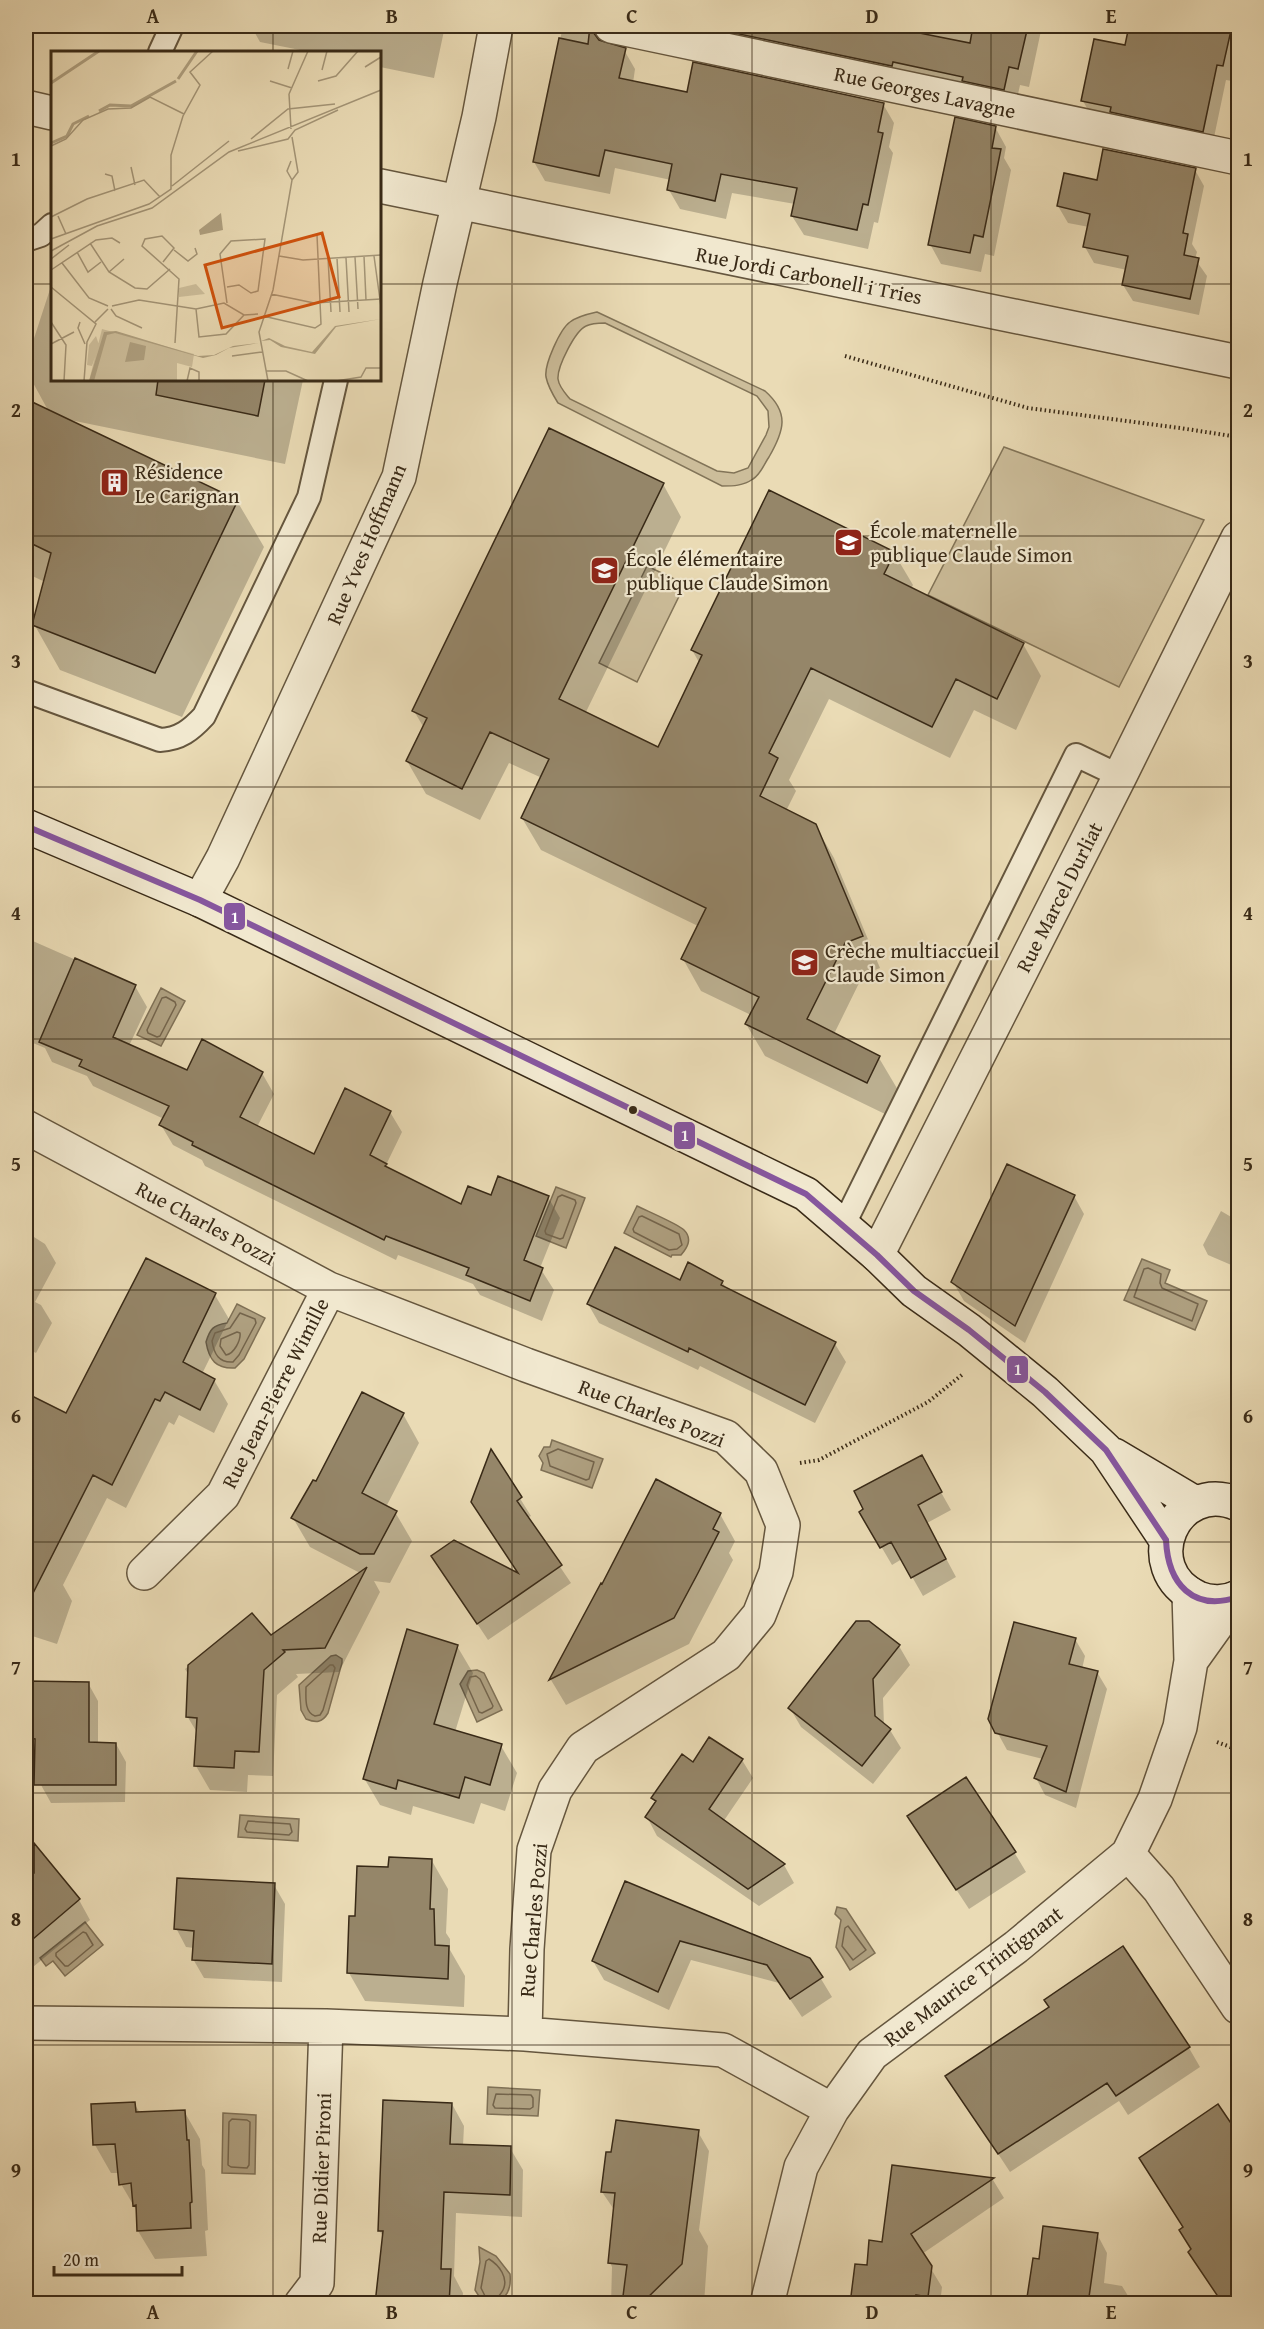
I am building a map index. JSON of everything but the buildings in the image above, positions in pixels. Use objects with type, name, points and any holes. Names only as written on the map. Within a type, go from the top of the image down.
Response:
[{"type":"street","name":"Rue Yves Hoffmann","points":[[200,900],[223,858],[399,477],[479,117],[496,26]]},
{"type":"street","name":"Rue Georges Lavagne","points":[[611,26],[1239,158]]},
{"type":"street","points":[[26,107],[51,113]]},
{"type":"street","name":"Rue Jordi Carbonell i Tries","points":[[381,186],[458,204],[1239,362]]},
{"type":"street","name":"Rue Marcel Durliat","points":[[877,1255],[1239,538]]},
{"type":"street","points":[[26,826],[200,900],[806,1194],[877,1255],[914,1291],[969,1330],[1045,1392],[1106,1450],[1166,1540]]},
{"type":"street","name":"Rue Charles Pozzi","points":[[26,1127],[329,1289],[526,1365],[726,1437],[761,1471],[783,1525],[776,1572],[759,1615],[726,1655],[583,1748],[555,1790],[534,1850],[527,1949],[525,2034]]},
{"type":"street","name":"Rue Jean-Pierre Wimille","points":[[144,1574],[223,1495],[329,1289]]},
{"type":"street","points":[[1106,1450],[1195,1503]]},
{"type":"street","points":[[1237,1598],[1220,1602],[1203,1600],[1189,1593],[1177,1583],[1169,1570],[1165,1555],[1166,1540],[1172,1525],[1182,1512],[1195,1503],[1209,1499],[1223,1499],[1239,1504]]},
{"type":"street","name":"Rue Maurice Trintignant","points":[[767,2304],[801,2167],[832,2110],[872,2054],[1016,1947],[1128,1854],[1155,1799],[1180,1727],[1191,1661],[1189,1593]]},
{"type":"street","name":"Rue Maurice Trintignant","points":[[1191,1661],[1237,1598]]},
{"type":"street","points":[[1128,1854],[1159,1889],[1239,2007]]},
{"type":"street","points":[[26,2023],[326,2026],[525,2034],[723,2050],[832,2110]]},
{"type":"street","name":"Rue Didier Pironi","points":[[301,2304],[317,2283],[326,2026]]},
{"type":"lane","points":[[160,51],[172,26]]},
{"type":"lane","points":[[26,240],[41,235],[51,226]]},
{"type":"lane","points":[[26,691],[160,740],[173,739],[189,732],[204,716],[309,497],[336,381]]},
{"type":"lane","points":[[843,1226],[1076,755],[1120,776]]},
{"type":"path","points":[[845,356],[1028,408],[1239,437]]},
{"type":"path","points":[[761,1471],[819,1460],[928,1402],[966,1371]]},
{"type":"shaded area","points":[[597,312],[765,391],[773,399],[781,415],[781,430],[774,448],[756,477],[742,484],[722,486],[558,403],[549,388],[546,377],[550,356],[557,339],[570,322]],"holes":[[[605,323],[757,396],[768,411],[769,427],[748,468],[734,473],[717,471],[570,399],[562,390],[558,373],[568,350],[582,329],[591,324]]]},
{"type":"shaded area","points":[[1004,447],[1204,520],[1119,687],[928,595]]},
{"type":"shaded area","points":[[647,566],[685,584],[637,682],[599,663]]},
{"type":"water","points":[[161,988],[185,1001],[161,1046],[137,1035]]},
{"type":"water","points":[[556,1187],[585,1198],[566,1248],[536,1236]]},
{"type":"water","points":[[637,1206],[681,1227],[687,1233],[689,1240],[681,1255],[671,1257],[624,1233]]},
{"type":"water","points":[[1142,1259],[1170,1270],[1165,1283],[1207,1301],[1195,1330],[1124,1300]]},
{"type":"water","points":[[237,1304],[265,1318],[244,1359],[235,1368],[228,1368],[214,1362],[206,1342],[213,1328],[227,1323]]},
{"type":"water","points":[[552,1440],[603,1459],[592,1488],[541,1470],[543,1463],[539,1456],[544,1447],[550,1447]]},
{"type":"water","points":[[336,1655],[342,1659],[342,1663],[328,1713],[318,1721],[306,1719],[301,1710],[299,1685],[331,1656]]},
{"type":"water","points":[[477,1670],[484,1673],[502,1710],[477,1722],[460,1684],[468,1671]]},
{"type":"water","points":[[240,1815],[299,1819],[298,1841],[238,1837]]},
{"type":"water","points":[[837,1907],[846,1909],[875,1953],[850,1970],[836,1947],[841,1920],[835,1914]]},
{"type":"water","points":[[85,1922],[103,1945],[65,1976],[53,1961],[46,1966],[40,1958]]},
{"type":"water","points":[[488,2087],[540,2090],[538,2116],[487,2114]]},
{"type":"water","points":[[223,2113],[256,2115],[255,2174],[222,2173]]},
{"type":"water","points":[[479,2247],[496,2256],[510,2274],[507,2293],[500,2301],[489,2303],[482,2301],[475,2290],[480,2262]]},
{"type":"transit line","name":"1","points":[[26,826],[200,900],[806,1194],[877,1255],[914,1291],[969,1330],[1045,1392],[1106,1450],[1166,1540]]},
{"type":"transit line","name":"1","points":[[1166,1540],[1172,1570],[1186,1591],[1208,1601],[1222,1601],[1238,1597]]},
{"type":"place","name":"Résidence Le Carignan","points":[[114,483]]},
{"type":"place","name":"École maternelle publique Claude Simon","points":[[849,542]]},
{"type":"place","name":"École élémentaire publique Claude Simon","points":[[605,570]]},
{"type":"place","name":"Crèche multiaccueil Claude Simon","points":[[804,962]]}]
